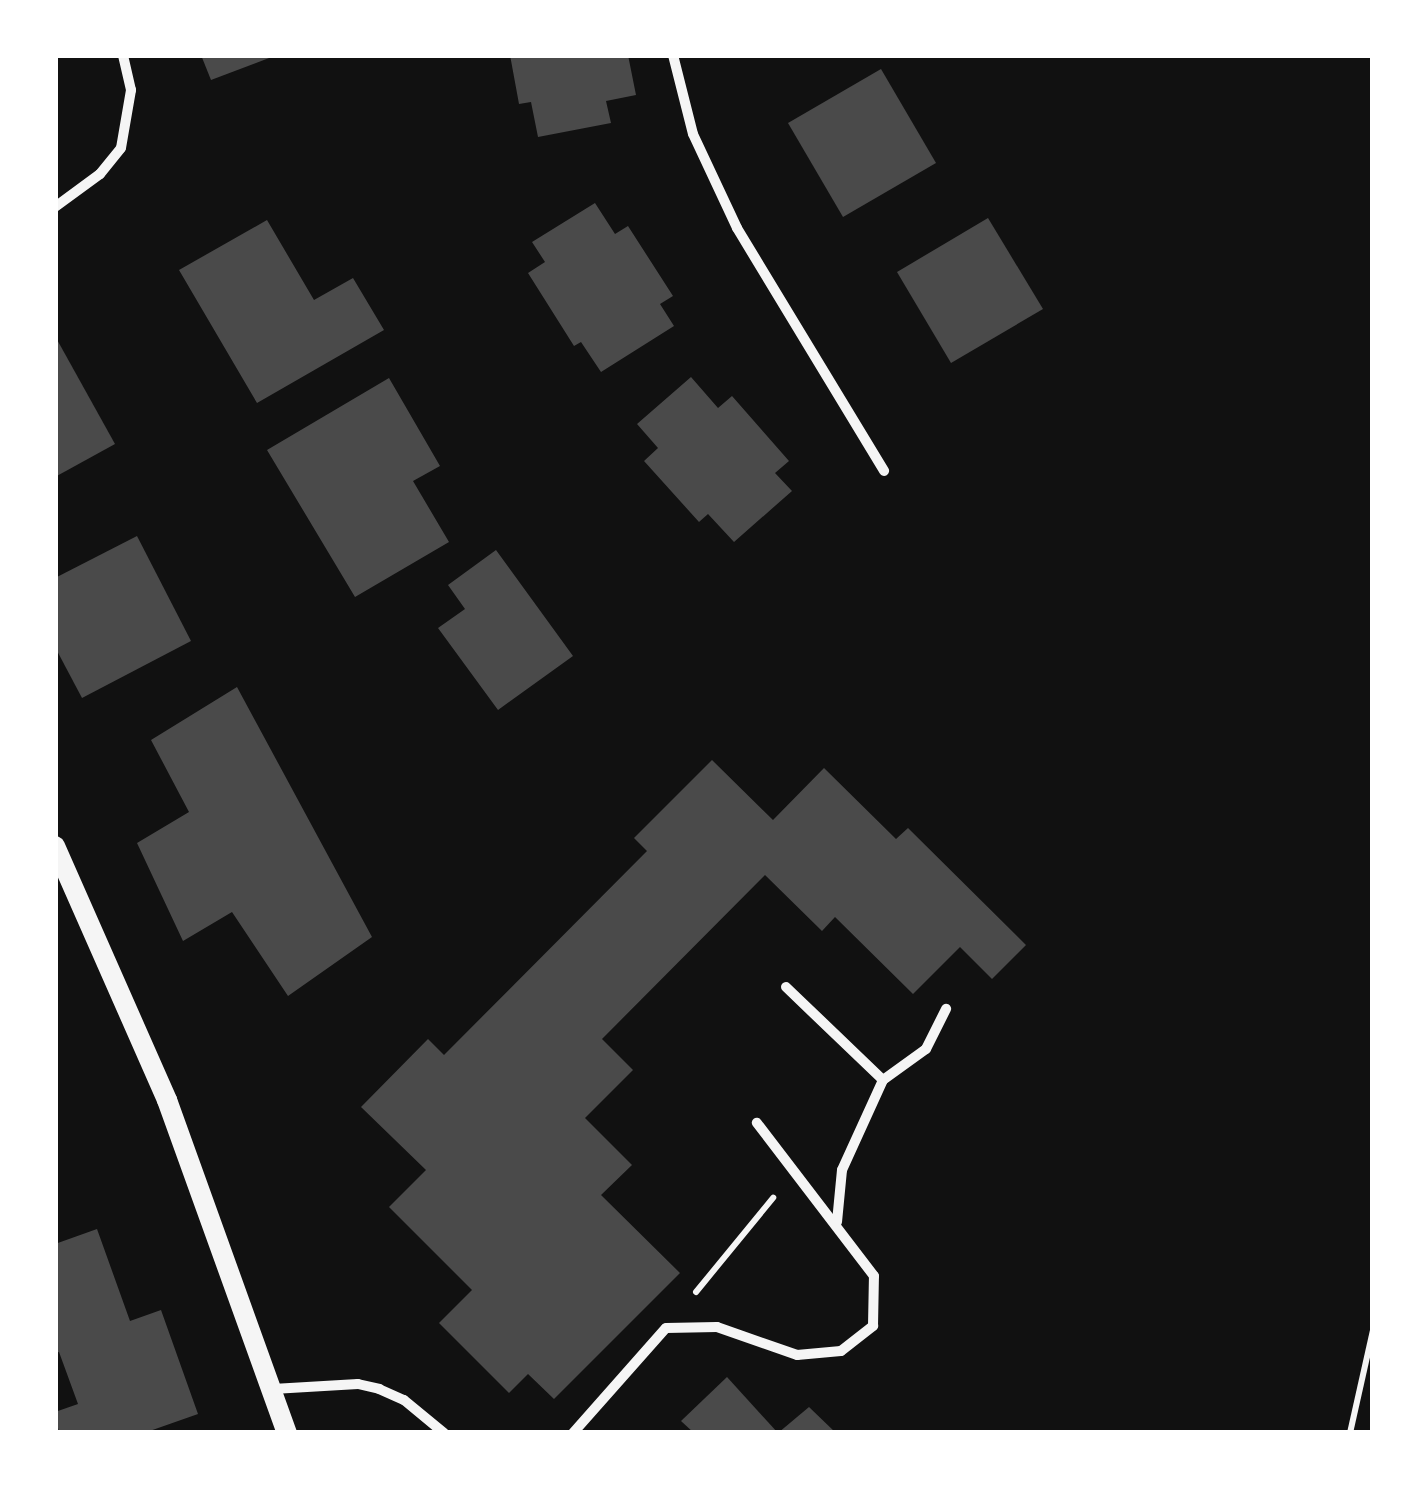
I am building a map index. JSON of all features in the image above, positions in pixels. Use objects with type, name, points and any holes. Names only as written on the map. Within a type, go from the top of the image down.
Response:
[{"type":"main road","points":[[55,846],[117,979],[166,1100],[287,1433]]},
{"type":"street","points":[[55,207],[100,174],[121,148],[131,90],[123,55]]},
{"type":"street","points":[[673,55],[693,134],[737,228],[884,471]]},
{"type":"street","points":[[786,987],[884,1080]]},
{"type":"street","points":[[836,1222],[842,1170],[884,1080],[926,1048],[946,1009]]},
{"type":"street","points":[[574,1433],[666,1328],[717,1327],[797,1355],[841,1351],[873,1326],[874,1276],[756,1123]]},
{"type":"street","points":[[273,1389],[358,1384],[379,1389],[404,1400],[444,1433]]},
{"type":"path","points":[[1350,1433],[1373,1330]]},
{"type":"building","points":[[201,55],[277,55],[211,80]]},
{"type":"building","points":[[510,55],[628,55],[636,95],[606,101],[611,123],[538,137],[531,102],[519,104]]},
{"type":"building","points":[[881,69],[936,163],[843,217],[788,123]]},
{"type":"building","points":[[595,203],[615,234],[628,226],[673,296],[660,304],[674,326],[601,372],[581,342],[574,346],[528,273],[545,262],[532,242]]},
{"type":"building","points":[[988,218],[1043,309],[951,363],[897,272]]},
{"type":"building","points":[[267,220],[314,300],[353,278],[384,330],[257,403],[179,270]]},
{"type":"building","points":[[55,336],[115,444],[55,477]]},
{"type":"building","points":[[691,377],[718,408],[732,396],[789,461],[775,473],[792,491],[734,542],[708,514],[699,522],[644,461],[658,448],[637,424]]},
{"type":"building","points":[[389,378],[440,466],[413,481],[449,542],[355,597],[267,450]]},
{"type":"building","points":[[137,536],[191,641],[82,698],[55,647],[55,578]]},
{"type":"building","points":[[496,550],[573,656],[498,710],[438,628],[465,609],[448,585]]},
{"type":"building","points":[[237,687],[372,937],[288,996],[232,912],[183,941],[137,843],[189,812],[151,740]]},
{"type":"building","points":[[712,760],[773,820],[824,768],[896,839],[908,828],[1026,945],[992,979],[960,947],[913,994],[835,917],[822,931],[765,875],[602,1039],[633,1070],[585,1118],[632,1165],[601,1195],[680,1273],[554,1399],[528,1374],[509,1393],[439,1323],[472,1290],[389,1207],[426,1170],[361,1107],[428,1039],[444,1055],[647,851],[634,838]]},
{"type":"building","points":[[97,1229],[130,1321],[161,1310],[198,1414],[144,1433],[59,1433],[55,1412],[78,1404],[59,1352],[55,1353],[55,1244]]},
{"type":"building","points":[[727,1377],[778,1433],[694,1433],[681,1421]]},
{"type":"building","points":[[809,1407],[836,1433],[778,1433]]}]
